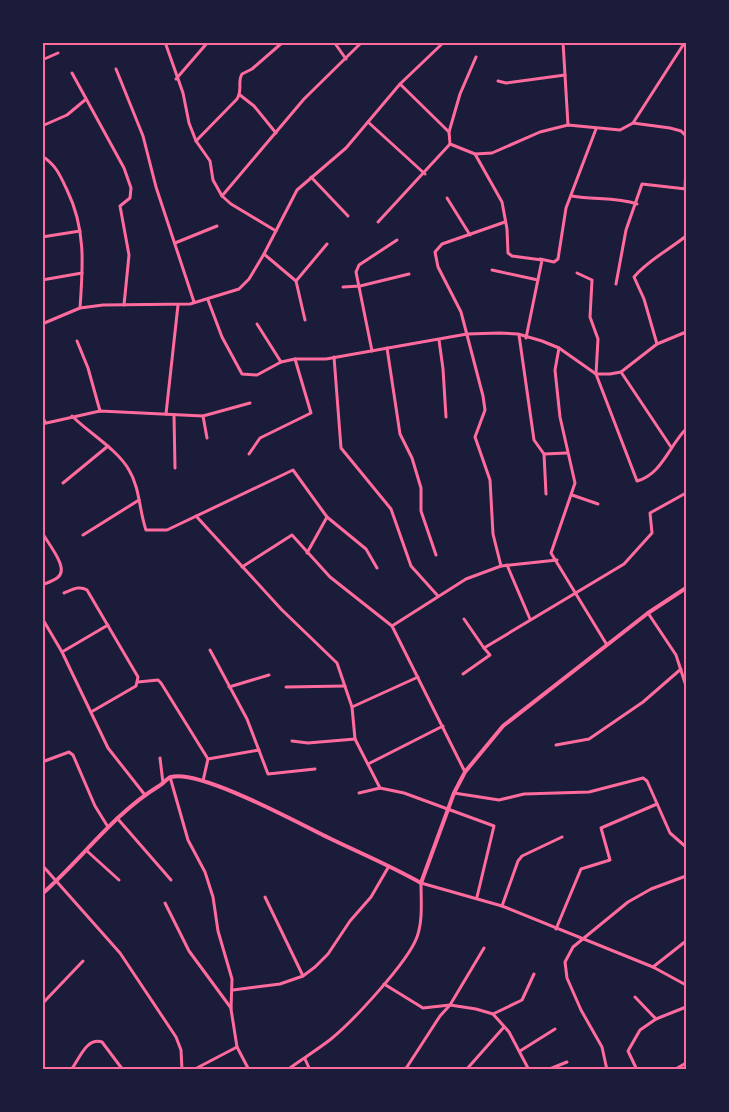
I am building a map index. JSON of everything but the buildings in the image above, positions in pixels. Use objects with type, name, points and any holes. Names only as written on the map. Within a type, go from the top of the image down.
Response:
[{"type":"street","points":[[165,42],[176,79],[183,93],[189,123],[196,141],[210,161],[213,180],[222,196],[231,204],[276,231]]},
{"type":"street","points":[[176,79],[208,42]]},
{"type":"street","points":[[196,141],[240,95],[242,74],[252,69],[282,42]]},
{"type":"street","points":[[334,42],[346,59]]},
{"type":"street","points":[[222,196],[304,99],[362,42]]},
{"type":"street","points":[[42,324],[80,308],[124,305],[178,305],[208,300],[244,285],[264,254],[292,196],[311,177],[346,148],[400,84],[444,42]]},
{"type":"street","points":[[563,42],[568,125]]},
{"type":"street","points":[[450,144],[475,154],[492,153],[540,132],[568,125],[620,130],[633,123],[685,42]]},
{"type":"street","points":[[42,60],[58,53]]},
{"type":"street","points":[[378,222],[425,174],[450,144],[449,132],[468,72],[476,57]]},
{"type":"street","points":[[116,69],[144,136],[156,187],[194,302]]},
{"type":"street","points":[[72,73],[85,100],[124,168],[131,188],[130,198],[120,206],[128,255],[124,305]]},
{"type":"street","points":[[498,81],[506,83],[565,75]]},
{"type":"street","points":[[400,84],[449,132]]},
{"type":"street","points":[[240,95],[254,106],[276,133]]},
{"type":"street","points":[[42,126],[67,115],[85,100]]},
{"type":"street","points":[[368,122],[425,174]]},
{"type":"street","points":[[633,123],[670,128],[682,131],[686,136]]},
{"type":"street","points":[[475,154],[502,202],[506,222],[508,253],[512,256],[554,262],[558,259],[566,208],[596,129]]},
{"type":"street","points":[[42,156],[55,165],[76,206],[80,231],[82,273],[80,308]]},
{"type":"street","points":[[616,284],[626,230],[637,204],[642,184],[686,189],[686,166]]},
{"type":"street","points":[[311,177],[348,216]]},
{"type":"street","points":[[572,196],[590,200],[626,200],[637,204]]},
{"type":"street","points":[[447,198],[470,235]]},
{"type":"street","points":[[501,566],[493,534],[490,480],[475,436],[485,410],[461,312],[438,267],[435,252],[442,244],[506,222]]},
{"type":"street","points":[[176,243],[217,226]]},
{"type":"street","points":[[42,237],[80,231]]},
{"type":"street","points":[[657,344],[644,299],[634,277],[644,266],[668,251],[686,236]]},
{"type":"street","points":[[372,351],[356,272],[359,265],[397,240]]},
{"type":"street","points":[[296,281],[327,244]]},
{"type":"street","points":[[264,254],[296,281],[305,320]]},
{"type":"street","points":[[526,338],[542,263],[539,259]]},
{"type":"street","points":[[492,270],[538,280]]},
{"type":"street","points":[[42,280],[82,273]]},
{"type":"street","points":[[343,286],[360,286],[409,274]]},
{"type":"street","points":[[577,274],[592,280],[590,317],[598,339],[596,374],[637,481],[656,471],[671,446],[686,429]]},
{"type":"street","points":[[208,300],[222,337],[242,374],[257,375],[282,362],[295,359],[334,357],[467,334],[518,334],[559,348],[596,374],[621,372],[657,344],[686,332]]},
{"type":"street","points":[[166,414],[178,305]]},
{"type":"street","points":[[257,324],[282,362]]},
{"type":"street","points":[[518,334],[534,440],[544,454],[546,494]]},
{"type":"street","points":[[439,340],[446,417]]},
{"type":"street","points":[[77,341],[88,368],[100,411]]},
{"type":"street","points":[[387,348],[400,434],[412,458],[421,488],[421,511],[436,555]]},
{"type":"street","points":[[559,348],[555,370],[567,453],[576,483],[551,553],[607,645]]},
{"type":"street","points":[[334,357],[341,448],[391,509],[411,566],[438,596]]},
{"type":"street","points":[[249,454],[260,438],[310,413],[295,359]]},
{"type":"street","points":[[621,372],[671,446]]},
{"type":"street","points":[[42,416],[44,423],[100,411],[203,416],[250,403]]},
{"type":"street","points":[[174,415],[175,468]]},
{"type":"street","points":[[72,416],[90,434],[108,446],[129,469],[146,530],[167,530],[259,488],[293,470],[326,517],[366,549],[377,568]]},
{"type":"street","points":[[203,416],[206,438]]},
{"type":"street","points":[[63,483],[108,446]]},
{"type":"street","points":[[544,454],[567,453]]},
{"type":"street","points":[[484,648],[629,559],[652,533],[650,513],[686,493]]},
{"type":"street","points":[[572,495],[598,504]]},
{"type":"street","points":[[83,535],[139,500]]},
{"type":"street","points":[[196,516],[282,610],[337,663],[352,707],[355,739],[380,788]]},
{"type":"street","points":[[307,553],[326,517]]},
{"type":"street","points":[[42,532],[62,566],[62,572],[58,578],[42,585]]},
{"type":"street","points":[[242,567],[292,536],[330,577],[392,626],[466,772]]},
{"type":"street","points":[[392,626],[466,579],[501,566],[557,560]]},
{"type":"street","points":[[507,565],[530,619]]},
{"type":"street","points":[[64,593],[82,587],[87,590],[138,677],[136,686],[91,712]]},
{"type":"street","points":[[287,1070],[305,1059],[333,1037],[384,984],[413,946],[421,925],[421,883],[447,809],[466,772],[503,726],[648,613],[686,588]]},
{"type":"street","points":[[648,613],[667,639],[681,669],[686,686]]},
{"type":"street","points":[[42,618],[62,652],[108,748],[145,795]]},
{"type":"street","points":[[462,674],[490,655],[464,619]]},
{"type":"street","points":[[62,652],[108,625]]},
{"type":"street","points":[[210,650],[247,719],[268,774],[315,770]]},
{"type":"street","points":[[556,745],[589,739],[643,702],[681,669]]},
{"type":"street","points":[[229,687],[269,675]]},
{"type":"street","points":[[352,707],[418,677]]},
{"type":"street","points":[[138,682],[147,683],[158,680],[161,683],[208,759],[202,782]]},
{"type":"street","points":[[286,687],[345,686]]},
{"type":"street","points":[[368,764],[442,726]]},
{"type":"street","points":[[292,741],[308,744],[355,739]]},
{"type":"street","points":[[208,759],[259,750]]},
{"type":"street","points":[[42,762],[69,752],[74,755],[96,806],[108,827]]},
{"type":"street","points":[[160,758],[163,783]]},
{"type":"street","points":[[170,777],[188,840],[205,872],[213,897],[218,930],[229,966],[233,990],[231,1009],[237,1047],[249,1070]]},
{"type":"street","points":[[42,894],[87,851],[117,818],[145,795],[170,777],[186,777],[269,806],[327,837],[389,865],[421,883],[477,897],[502,906],[653,967],[686,985]]},
{"type":"street","points":[[454,793],[499,800],[524,794],[589,792],[643,778],[647,781],[670,834],[686,847]]},
{"type":"street","points":[[359,793],[380,788],[494,826],[477,897]]},
{"type":"street","points":[[556,929],[581,869],[610,860],[601,828],[657,804]]},
{"type":"street","points":[[117,818],[171,880]]},
{"type":"street","points":[[502,906],[518,861],[522,856],[562,837]]},
{"type":"street","points":[[87,851],[119,880]]},
{"type":"street","points":[[42,865],[120,953],[176,1037],[181,1050],[182,1070]]},
{"type":"street","points":[[233,990],[280,984],[302,976],[328,954],[350,921],[370,897],[389,865]]},
{"type":"street","points":[[607,1070],[602,1047],[581,1010],[567,978],[565,962],[573,947],[584,940],[628,902],[675,879],[686,876]]},
{"type":"street","points":[[265,897],[302,976]]},
{"type":"street","points":[[165,903],[189,951],[231,1009]]},
{"type":"street","points":[[653,967],[686,941]]},
{"type":"street","points":[[405,1070],[440,1016],[450,1006],[484,948]]},
{"type":"street","points":[[42,1004],[83,961]]},
{"type":"street","points":[[493,1014],[522,1000],[534,974]]},
{"type":"street","points":[[384,984],[423,1008],[450,1006],[476,1009],[493,1014],[504,1027],[529,1070]]},
{"type":"street","points":[[635,997],[656,1019]]},
{"type":"street","points":[[637,1070],[628,1052],[640,1030],[656,1019],[686,1007]]},
{"type":"street","points":[[466,1070],[504,1027]]},
{"type":"street","points":[[520,1052],[555,1029]]},
{"type":"street","points":[[71,1070],[82,1052],[93,1041],[97,1040],[102,1042],[123,1070]]},
{"type":"street","points":[[193,1070],[237,1047]]},
{"type":"street","points":[[305,1059],[310,1070]]},
{"type":"street","points":[[546,1070],[568,1062]]},
{"type":"street","points":[[674,1070],[686,1063]]}]
